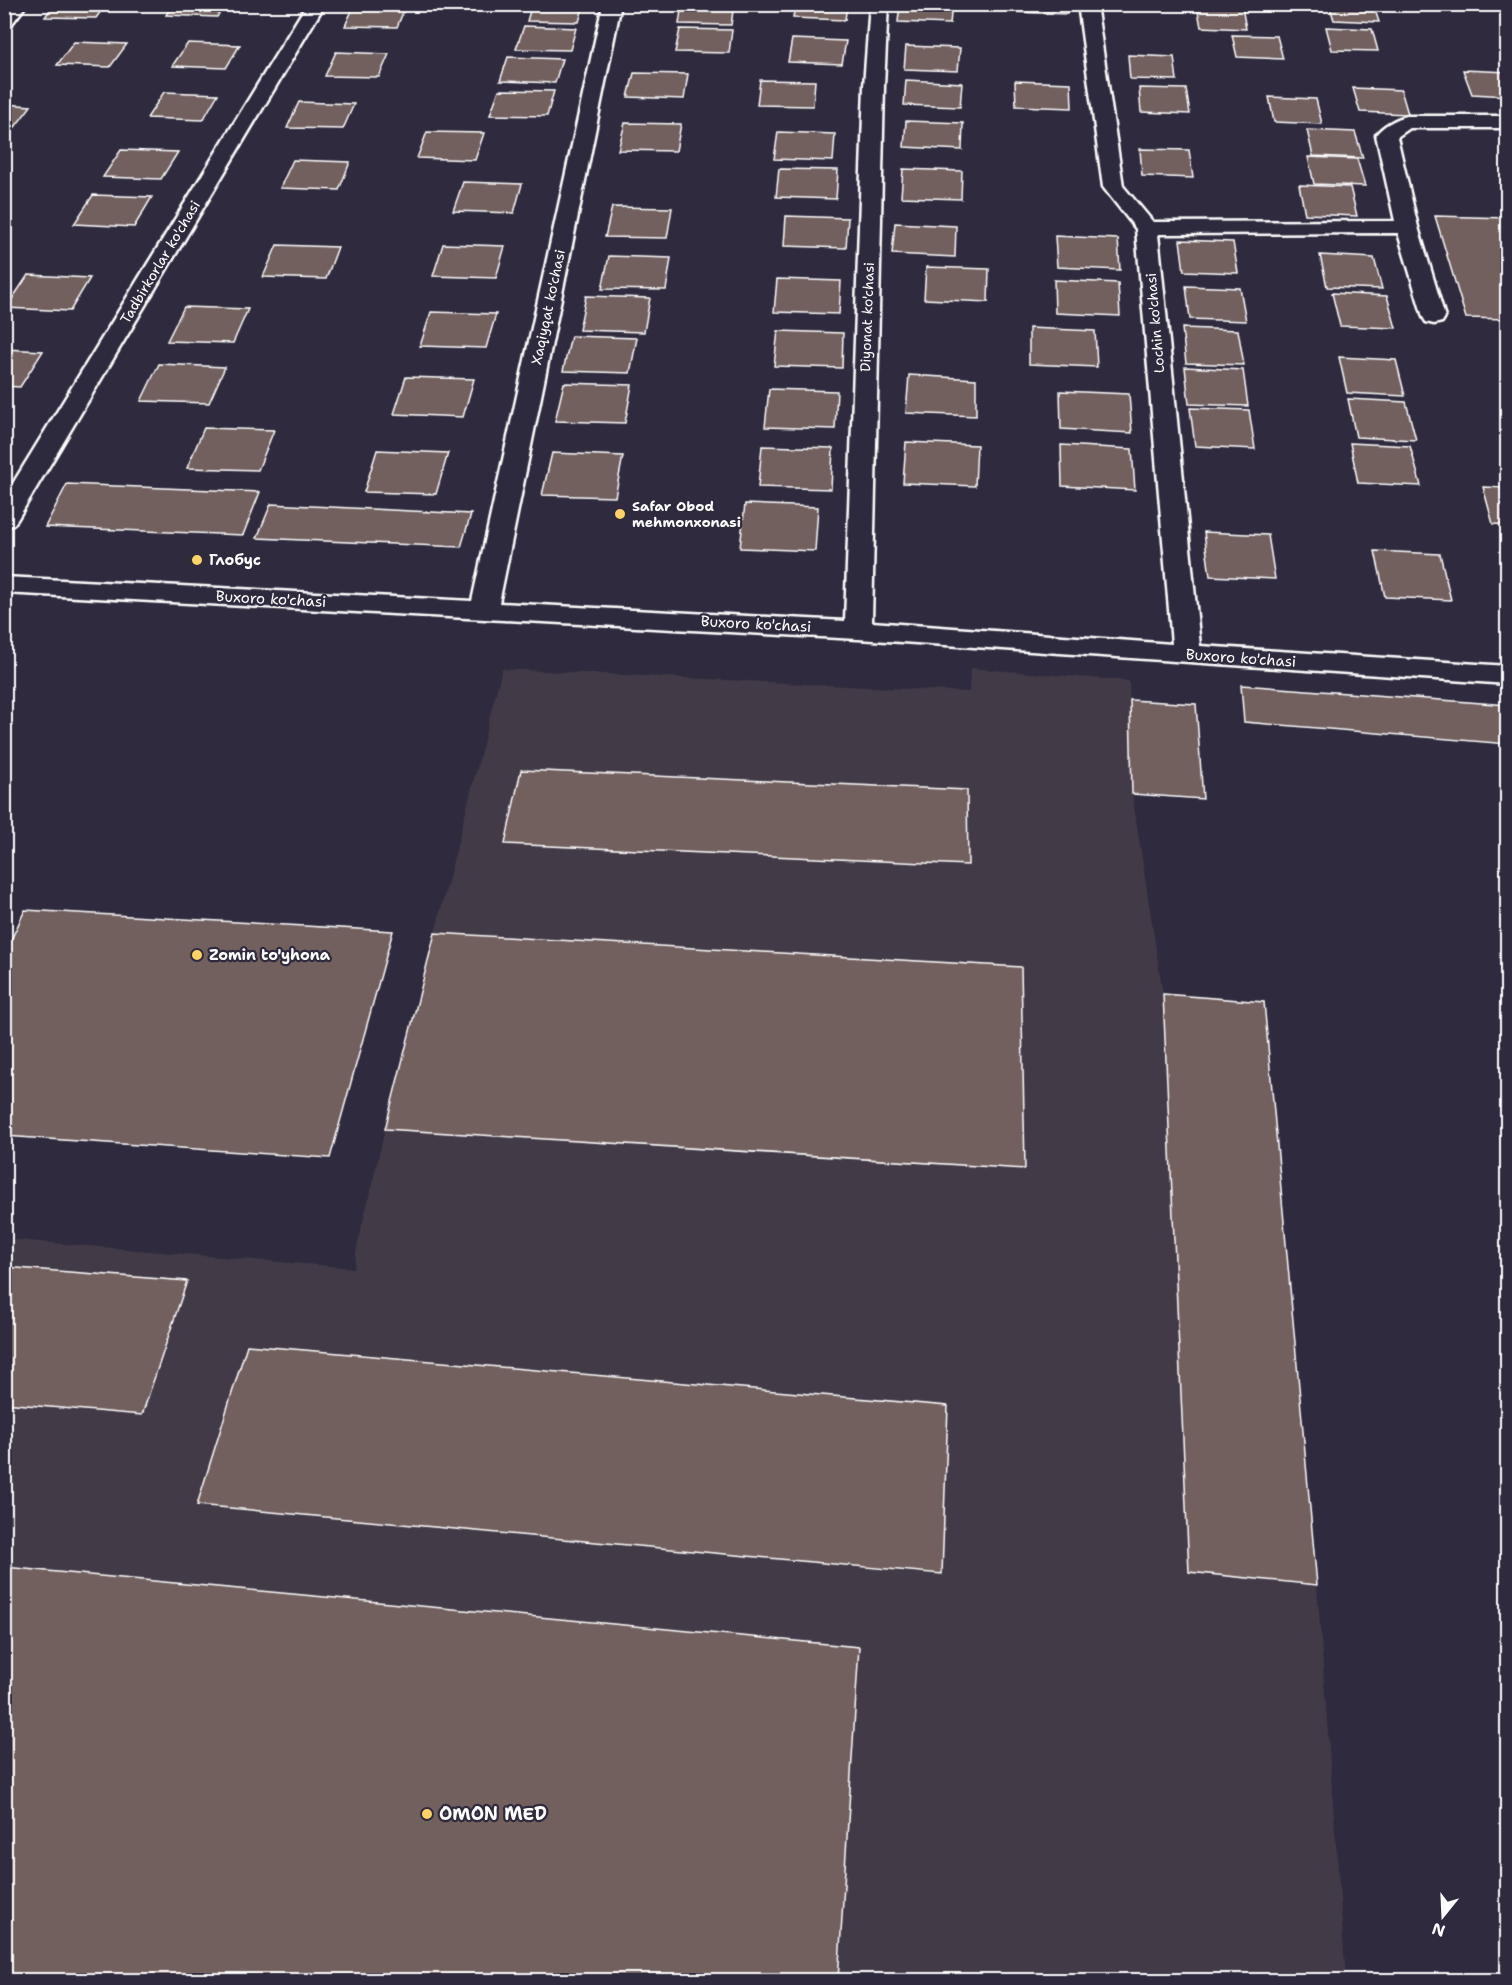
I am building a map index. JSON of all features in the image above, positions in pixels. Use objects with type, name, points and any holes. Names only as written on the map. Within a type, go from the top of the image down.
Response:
[{"type":"street","points":[[4,21],[18,4]]},
{"type":"street","name":"Tadbirkorlar ko'chasi","points":[[4,520],[316,4]]},
{"type":"street","name":"Xaqiyqat ko'chasi","points":[[484,610],[612,4]]},
{"type":"street","name":"Diyonat ko'chasi","points":[[858,630],[874,86],[879,4]]},
{"type":"street","points":[[1087,4],[1113,188],[1146,228],[1407,227]]},
{"type":"street","points":[[1434,317],[1407,227],[1386,135],[1406,122],[1508,122]]},
{"type":"street","name":"Lochin ko'chasi","points":[[1146,228],[1187,654]]},
{"type":"street","name":"Buxoro ko'chasi","points":[[4,585],[858,630],[1508,675]]},
{"type":"shaded area","points":[[970,668],[1129,681],[1132,794],[1163,994],[1189,1572],[1317,1585],[1346,1980],[5,1980],[4,1239],[354,1268],[385,1129],[502,669],[969,692]]},
{"type":"building","points":[[54,4],[106,4],[96,18],[45,17]]},
{"type":"building","points":[[173,4],[225,4],[217,17],[166,15]]},
{"type":"building","points":[[355,4],[406,5],[397,27],[345,26]]},
{"type":"building","points":[[532,4],[584,4],[579,22],[527,21]]},
{"type":"building","points":[[682,4],[734,4],[731,25],[679,24]]},
{"type":"building","points":[[795,4],[847,4],[845,20],[793,18]]},
{"type":"building","points":[[900,4],[952,4],[950,24],[898,22]]},
{"type":"building","points":[[1014,4],[1066,4],[1067,14],[1014,12]]},
{"type":"building","points":[[1329,4],[1373,4],[1379,22],[1334,20]]},
{"type":"building","points":[[1197,6],[1242,7],[1246,29],[1201,27]]},
{"type":"building","points":[[524,26],[576,28],[570,50],[516,49]]},
{"type":"building","points":[[1326,27],[1372,29],[1378,51],[1332,50]]},
{"type":"building","points":[[680,29],[732,30],[729,53],[675,52]]},
{"type":"building","points":[[1232,35],[1277,36],[1283,59],[1237,57]]},
{"type":"building","points":[[792,39],[846,41],[842,64],[788,62]]},
{"type":"building","points":[[74,42],[127,44],[110,67],[57,65]]},
{"type":"building","points":[[188,43],[240,45],[226,68],[172,66]]},
{"type":"building","points":[[906,46],[960,48],[958,71],[904,69]]},
{"type":"building","points":[[336,52],[389,54],[379,77],[325,76]]},
{"type":"building","points":[[1128,55],[1174,57],[1177,80],[1130,79]]},
{"type":"building","points":[[508,57],[562,59],[555,83],[500,81]]},
{"type":"building","points":[[1463,70],[1508,72],[1508,96],[1472,94]]},
{"type":"building","points":[[634,73],[688,74],[684,99],[628,97]]},
{"type":"building","points":[[760,80],[815,81],[813,106],[757,105]]},
{"type":"building","points":[[906,80],[962,83],[960,107],[904,105]]},
{"type":"building","points":[[1015,81],[1071,83],[1072,108],[1016,106]]},
{"type":"building","points":[[1139,88],[1186,89],[1190,114],[1141,112]]},
{"type":"building","points":[[1353,88],[1401,90],[1408,114],[1360,112]]},
{"type":"building","points":[[499,90],[554,91],[547,116],[490,115]]},
{"type":"building","points":[[164,92],[218,94],[203,120],[147,118]]},
{"type":"building","points":[[1269,97],[1316,99],[1322,124],[1274,122]]},
{"type":"building","points":[[299,102],[354,104],[343,129],[287,128]]},
{"type":"building","points":[[4,104],[31,106],[12,131],[4,131]]},
{"type":"building","points":[[906,121],[963,123],[962,150],[904,147]]},
{"type":"building","points":[[625,123],[681,124],[676,151],[618,150]]},
{"type":"building","points":[[1307,130],[1355,132],[1363,158],[1313,156]]},
{"type":"building","points":[[427,132],[484,133],[475,160],[417,158]]},
{"type":"building","points":[[778,132],[835,134],[833,161],[774,159]]},
{"type":"building","points":[[1140,149],[1189,150],[1193,178],[1142,176]]},
{"type":"building","points":[[121,150],[178,152],[161,179],[103,177]]},
{"type":"building","points":[[1308,157],[1357,159],[1365,186],[1314,184]]},
{"type":"building","points":[[293,160],[350,162],[339,190],[280,188]]},
{"type":"building","points":[[779,169],[838,170],[836,199],[776,197]]},
{"type":"building","points":[[903,169],[962,171],[961,199],[901,197]]},
{"type":"building","points":[[463,182],[522,184],[514,213],[453,211]]},
{"type":"building","points":[[1299,185],[1350,187],[1357,216],[1305,214]]},
{"type":"building","points":[[93,195],[152,197],[134,227],[74,224]]},
{"type":"building","points":[[612,207],[672,208],[667,238],[605,237]]},
{"type":"building","points":[[786,216],[848,218],[846,248],[784,246]]},
{"type":"building","points":[[1435,216],[1508,218],[1508,319],[1466,318]]},
{"type":"building","points":[[895,223],[956,226],[955,257],[892,254]]},
{"type":"building","points":[[1055,236],[1118,239],[1120,270],[1057,267]]},
{"type":"building","points":[[1180,240],[1233,242],[1238,273],[1184,271]]},
{"type":"building","points":[[443,244],[505,246],[496,278],[433,276]]},
{"type":"building","points":[[277,245],[338,247],[326,279],[263,277]]},
{"type":"building","points":[[1320,255],[1374,258],[1382,289],[1327,287]]},
{"type":"building","points":[[609,256],[671,258],[666,290],[602,289]]},
{"type":"building","points":[[926,267],[989,269],[988,302],[924,299]]},
{"type":"building","points":[[28,275],[90,278],[70,311],[6,308]]},
{"type":"building","points":[[777,279],[841,281],[839,314],[774,312]]},
{"type":"building","points":[[1054,280],[1118,283],[1120,316],[1055,313]]},
{"type":"building","points":[[1186,286],[1240,288],[1246,321],[1190,319]]},
{"type":"building","points":[[1332,293],[1387,296],[1396,328],[1340,326]]},
{"type":"building","points":[[586,296],[650,298],[644,332],[579,330]]},
{"type":"building","points":[[184,307],[248,309],[233,343],[167,341]]},
{"type":"building","points":[[431,312],[496,314],[486,348],[420,346]]},
{"type":"building","points":[[1029,328],[1095,331],[1097,367],[1029,364]]},
{"type":"building","points":[[1182,328],[1238,330],[1244,365],[1186,363]]},
{"type":"building","points":[[778,331],[843,333],[842,368],[774,366]]},
{"type":"building","points":[[571,336],[637,338],[630,373],[563,371]]},
{"type":"building","points":[[4,349],[43,351],[20,387],[4,386]]},
{"type":"building","points":[[1339,357],[1396,360],[1405,396],[1347,393]]},
{"type":"building","points":[[159,364],[225,367],[209,403],[141,401]]},
{"type":"building","points":[[1185,367],[1243,370],[1248,406],[1189,404]]},
{"type":"building","points":[[909,375],[976,379],[976,416],[906,413]]},
{"type":"building","points":[[406,377],[474,379],[463,417],[394,414]]},
{"type":"building","points":[[564,383],[632,385],[625,423],[555,421]]},
{"type":"building","points":[[769,389],[837,391],[835,429],[765,427]]},
{"type":"building","points":[[1060,391],[1129,394],[1132,433],[1061,429]]},
{"type":"building","points":[[1348,399],[1406,402],[1416,440],[1356,437]]},
{"type":"building","points":[[1190,408],[1249,410],[1255,449],[1195,446]]},
{"type":"building","points":[[204,428],[274,430],[258,470],[187,468]]},
{"type":"building","points":[[906,442],[977,445],[975,486],[903,483]]},
{"type":"building","points":[[1350,443],[1410,446],[1421,486],[1358,483]]},
{"type":"building","points":[[1061,445],[1132,449],[1135,490],[1062,486]]},
{"type":"building","points":[[762,446],[833,448],[831,489],[758,487]]},
{"type":"building","points":[[377,450],[448,453],[436,494],[364,492]]},
{"type":"building","points":[[552,453],[623,456],[615,497],[542,495]]},
{"type":"building","points":[[67,484],[260,492],[243,535],[45,527]]},
{"type":"building","points":[[1483,487],[1508,488],[1508,525],[1493,524]]},
{"type":"building","points":[[271,504],[471,514],[461,547],[257,538]]},
{"type":"building","points":[[745,504],[818,507],[815,551],[740,548]]},
{"type":"building","points":[[1204,532],[1268,535],[1275,579],[1210,576]]},
{"type":"building","points":[[1375,551],[1440,554],[1451,600],[1385,597]]},
{"type":"building","points":[[1241,685],[1508,705],[1508,744],[1244,722]]},
{"type":"building","points":[[1130,700],[1196,704],[1203,799],[1132,794]]},
{"type":"building","points":[[521,770],[967,790],[968,865],[505,844]]},
{"type":"building","points":[[25,910],[393,931],[330,1158],[4,1136],[4,955]]},
{"type":"building","points":[[435,933],[1021,967],[1025,1169],[385,1129]]},
{"type":"building","points":[[1163,994],[1264,1002],[1317,1585],[1189,1572]]},
{"type":"building","points":[[4,1267],[187,1281],[142,1415],[4,1403]]},
{"type":"building","points":[[247,1345],[948,1406],[942,1574],[197,1505]]},
{"type":"building","name":"OMON MED","points":[[4,1567],[859,1647],[838,1980],[4,1980]]},
{"type":"place","name":"Safar Obod mehmonxonasi","points":[[620,514]]},
{"type":"place","name":"Глобус","points":[[197,560]]},
{"type":"place","name":"Zomin to'yhona","points":[[197,955]]},
{"type":"place","name":"OMON MED","points":[[427,1814]]}]
